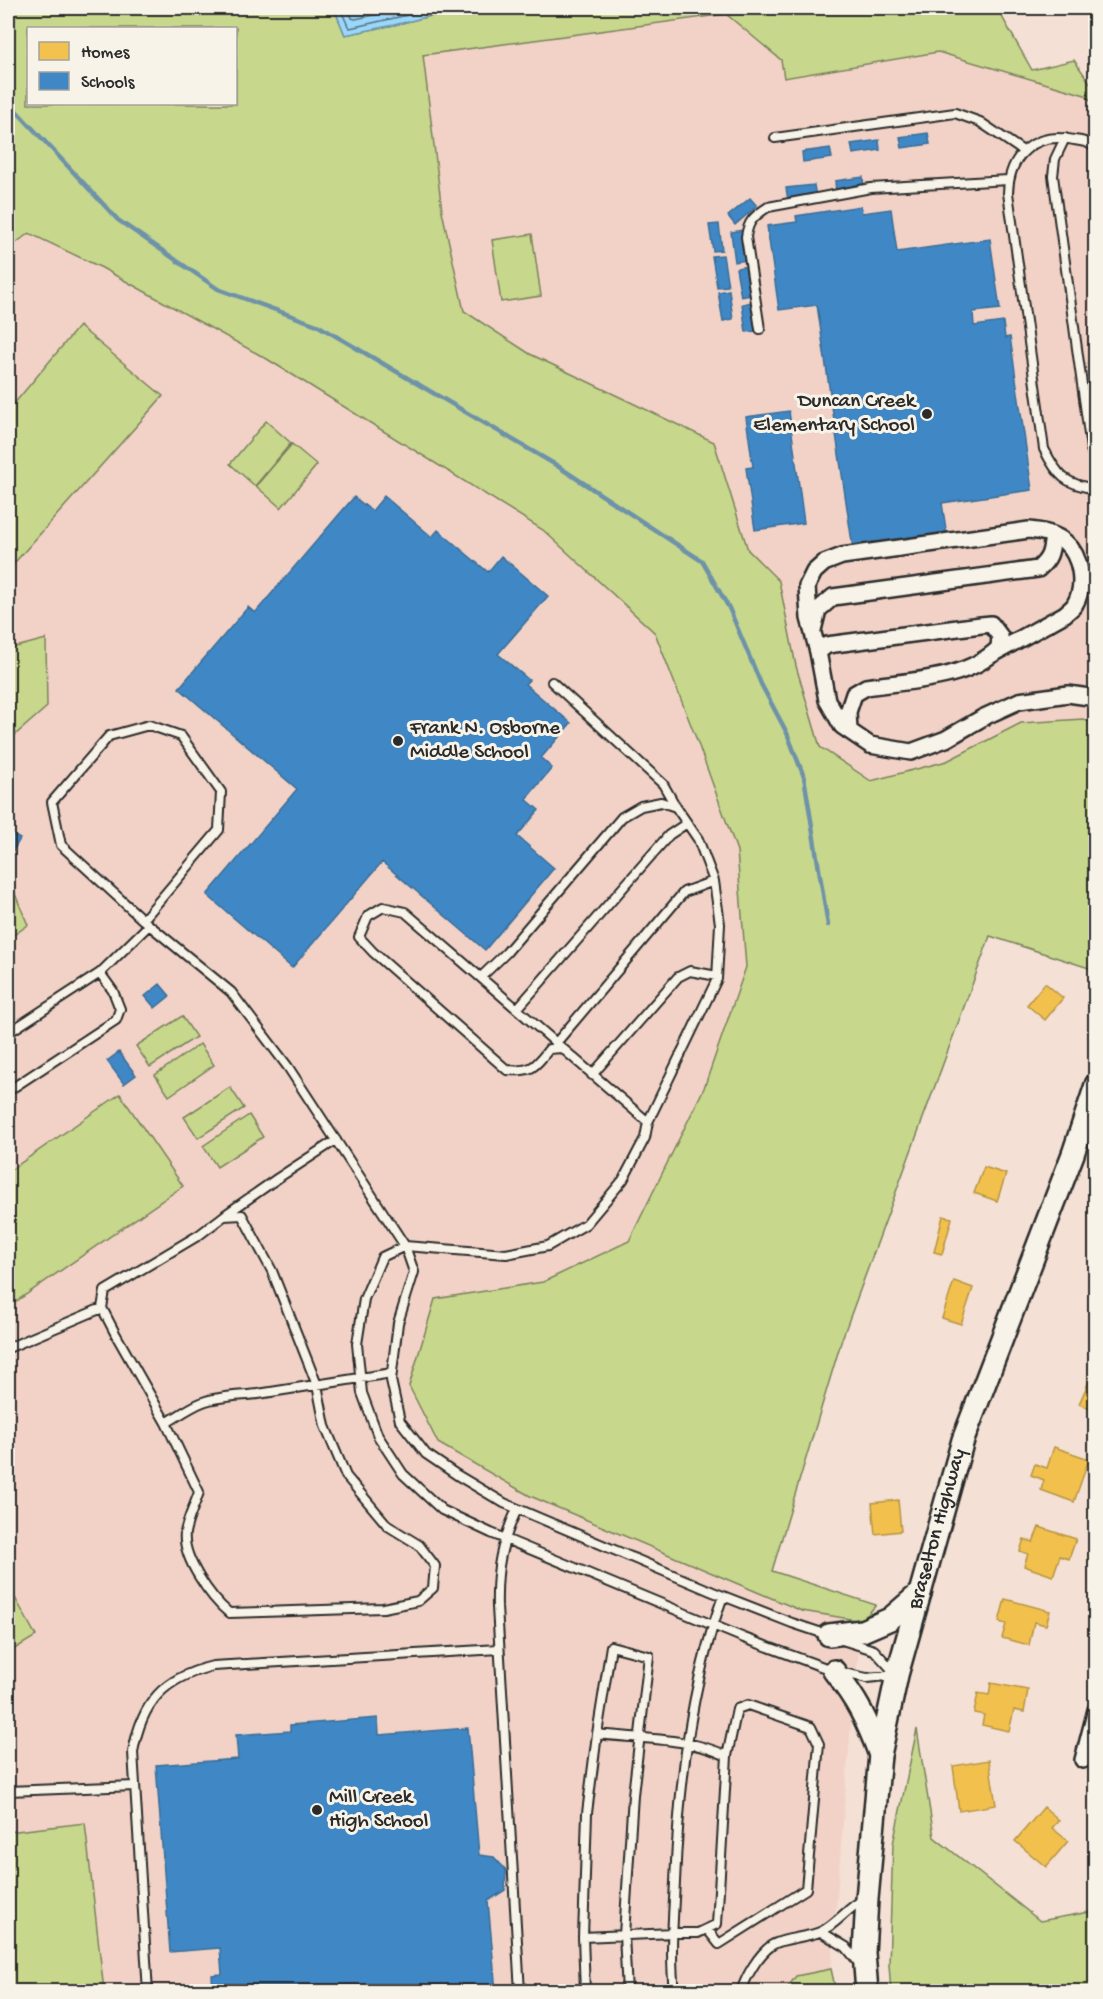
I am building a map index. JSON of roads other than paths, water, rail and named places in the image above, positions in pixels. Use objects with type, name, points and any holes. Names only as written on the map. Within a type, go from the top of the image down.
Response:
[{"type":"main road","name":"Braselton Highway","points":[[866,1981],[864,1953],[867,1899],[880,1755],[897,1675],[963,1440],[1073,1154],[1095,1085]]},
{"type":"main road","points":[[829,1635],[862,1631],[890,1619],[920,1592]]},
{"type":"main road","points":[[834,1671],[852,1693],[867,1718],[880,1755]]},
{"type":"street","points":[[993,654],[1065,614],[1075,605],[1080,590],[1081,573],[1075,555],[1065,542],[1053,535],[1029,530],[842,556],[824,563],[814,572],[807,586],[808,618],[818,652],[827,700],[842,726],[870,745],[911,752],[946,739],[984,717],[1019,701],[1068,694],[1095,698]]},
{"type":"street","points":[[813,633],[818,610],[833,597],[1038,568],[1047,562],[1053,535]]},
{"type":"street","points":[[818,652],[827,645],[991,624],[1000,636],[999,648],[988,659],[961,672],[866,687],[854,694],[848,712],[849,730]]},
{"type":"street","points":[[1083,1760],[1095,1710]]},
{"type":"lane","points":[[775,138],[956,113],[980,122],[1023,151]]},
{"type":"lane","points":[[1065,138],[1055,159],[1053,176],[1091,449],[1095,463]]},
{"type":"lane","points":[[1095,148],[1090,143],[1065,138],[1048,139],[1031,144],[1015,162],[1008,180],[1044,449],[1054,470],[1068,483],[1095,489]]},
{"type":"lane","points":[[760,328],[746,237],[747,224],[768,207],[871,188],[1008,180]]},
{"type":"lane","points":[[552,682],[663,784],[698,839],[714,880],[720,924],[717,976],[680,1059],[648,1122],[645,1138],[623,1180],[586,1224],[548,1246],[506,1254],[405,1245],[382,1257],[364,1299],[357,1344],[362,1393],[378,1436],[403,1474],[442,1510],[712,1625],[834,1671],[867,1678],[897,1675]]},
{"type":"lane","points":[[8,1033],[100,973],[146,923],[219,830],[221,792],[181,736],[149,724],[109,736],[51,802],[61,846],[146,923],[231,992],[288,1067],[405,1245],[414,1272],[398,1323],[391,1380],[400,1421],[426,1454],[504,1503],[723,1596],[792,1623],[874,1650],[897,1675]]},
{"type":"lane","points":[[481,978],[506,953],[622,817],[641,806],[661,802],[676,807]]},
{"type":"lane","points":[[517,1009],[669,835],[687,824]]},
{"type":"lane","points":[[648,1122],[592,1075],[559,1046],[517,1009],[405,912],[383,907],[368,916],[359,937],[507,1070],[522,1071],[537,1066],[549,1049],[559,1046],[684,892],[714,880]]},
{"type":"lane","points":[[592,1075],[678,977],[690,971],[717,976]]},
{"type":"lane","points":[[8,1091],[116,1020],[120,1009],[113,992],[100,973]]},
{"type":"lane","points":[[224,1216],[242,1215],[272,1271],[317,1385],[325,1426],[346,1476],[388,1526],[419,1545],[435,1566],[433,1588],[418,1601],[383,1608],[229,1613],[217,1604],[188,1556],[185,1533],[199,1492],[166,1423],[102,1308],[105,1291],[199,1235],[224,1216],[278,1178],[336,1140]]},
{"type":"lane","points":[[8,1348],[102,1308]]},
{"type":"lane","points":[[166,1423],[203,1402],[392,1373]]},
{"type":"lane","points":[[517,1509],[504,1538],[496,1581],[520,1992]]},
{"type":"lane","points":[[674,1992],[673,1933],[678,1815],[698,1677],[712,1625],[723,1596]]},
{"type":"lane","points":[[585,1992],[583,1937],[587,1813],[611,1646],[649,1656],[633,1795],[624,1935],[627,1992]]},
{"type":"lane","points":[[148,1992],[133,1752],[137,1728],[144,1713],[166,1687],[179,1677],[213,1666],[499,1648]]},
{"type":"lane","points":[[583,1937],[698,1934],[707,1929],[717,1924],[727,1756],[737,1709],[748,1705],[811,1727],[819,1744],[806,1889],[719,1944],[707,1929]]},
{"type":"lane","points":[[597,1734],[687,1743],[708,1747],[727,1756]]},
{"type":"lane","points":[[8,1791],[135,1786]]},
{"type":"lane","points":[[741,1992],[748,1972],[772,1945],[821,1932],[857,1903],[867,1899]]},
{"type":"lane","points":[[821,1932],[846,1947],[866,1981]]},
{"type":"water","points":[[334,8],[463,8],[345,35]]},
{"type":"waterway","points":[[8,102],[118,220],[218,289],[317,325],[556,465],[702,561],[729,608],[761,684],[787,733],[804,777],[828,925]]},
{"type":"place","name":"Duncan Creek Elementary School","points":[[927,414]]},
{"type":"place","name":"Frank N. Osborne Middle School","points":[[398,741]]},
{"type":"place","name":"Mill Creek High School","points":[[317,1810]]}]
